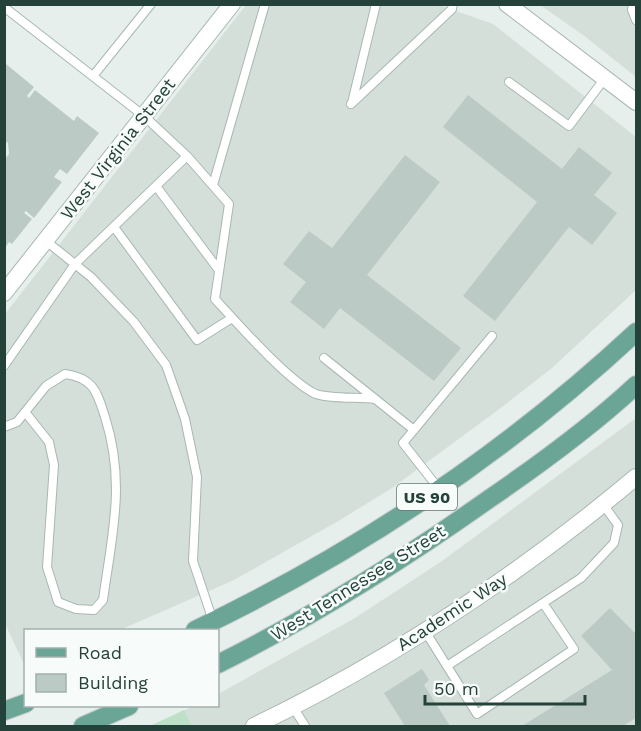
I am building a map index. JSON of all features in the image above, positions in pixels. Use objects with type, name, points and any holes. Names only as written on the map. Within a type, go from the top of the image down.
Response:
[{"type":"main road","name":"West Tennessee Street","points":[[197,629],[339,554],[439,489],[539,414],[636,332]]},
{"type":"main road","name":"West Tennessee Street","points":[[219,663],[280,632],[412,551],[540,463],[636,385]]},
{"type":"main road","points":[[4,711],[24,703]]},
{"type":"main road","points":[[83,726],[125,707]]},
{"type":"street","name":"West Virginia Street","points":[[4,293],[231,4]]},
{"type":"street","points":[[507,4],[527,11],[636,102]]},
{"type":"street","name":"Academic Way","points":[[254,726],[293,707],[425,631],[509,576],[636,477]]},
{"type":"lane","points":[[93,76],[151,4]]},
{"type":"lane","points":[[213,185],[265,4]]},
{"type":"lane","points":[[375,4],[351,104],[452,9],[453,4]]},
{"type":"lane","points":[[633,4],[632,10],[636,20]]},
{"type":"lane","points":[[4,7],[144,116],[187,156],[230,204],[215,299],[232,318],[289,374],[316,394],[375,399]]},
{"type":"lane","points":[[509,82],[569,126],[605,78]]},
{"type":"lane","points":[[4,366],[75,264],[187,156]]},
{"type":"lane","points":[[156,186],[218,269]]},
{"type":"lane","points":[[114,227],[197,340],[232,318]]},
{"type":"lane","points":[[46,241],[91,277],[134,322],[166,365],[185,419],[197,477],[193,561],[214,621]]},
{"type":"lane","points":[[439,489],[403,443],[492,336]]},
{"type":"lane","points":[[324,358],[414,430]]},
{"type":"lane","points":[[4,427],[16,422],[46,386],[65,374],[80,376],[97,390],[115,447],[118,492],[103,600],[94,610],[75,609],[58,602],[47,567],[53,513],[54,465],[49,442],[25,412]]},
{"type":"lane","points":[[447,666],[581,578],[614,543],[618,525],[603,504]]},
{"type":"lane","points":[[425,631],[477,714],[574,649],[543,603]]},
{"type":"lane","points":[[293,707],[305,726]]},
{"type":"shaded area","points":[[246,5],[439,5],[493,24],[636,137],[636,290],[552,368],[392,488],[234,580],[122,629],[24,629],[24,664],[5,624],[5,314]]},
{"type":"shaded area","points":[[540,5],[636,5],[636,77],[583,35]]},
{"type":"shaded area","points":[[636,418],[636,726],[150,726],[192,707],[219,707],[219,693],[355,618],[442,561]]},
{"type":"green space","points":[[184,710],[192,726],[150,726]]},
{"type":"building","points":[[6,64],[34,87],[27,96],[29,98],[35,90],[74,121],[77,116],[99,133],[67,174],[60,169],[54,177],[62,182],[34,218],[26,211],[24,213],[32,219],[12,244],[9,242],[5,248],[5,159],[9,154],[8,143],[4,140]]},
{"type":"building","points":[[468,95],[562,169],[579,147],[612,173],[594,195],[617,213],[592,245],[569,227],[495,321],[463,296],[537,202],[443,127]]},
{"type":"building","points":[[405,155],[440,182],[367,275],[461,348],[434,381],[340,308],[324,329],[290,302],[306,282],[283,264],[309,231],[332,248]]},
{"type":"building","points":[[610,608],[636,634],[636,718],[623,726],[522,726],[612,670],[581,636]]},
{"type":"building","points":[[422,669],[429,680],[424,685],[450,726],[405,726],[384,693]]}]
